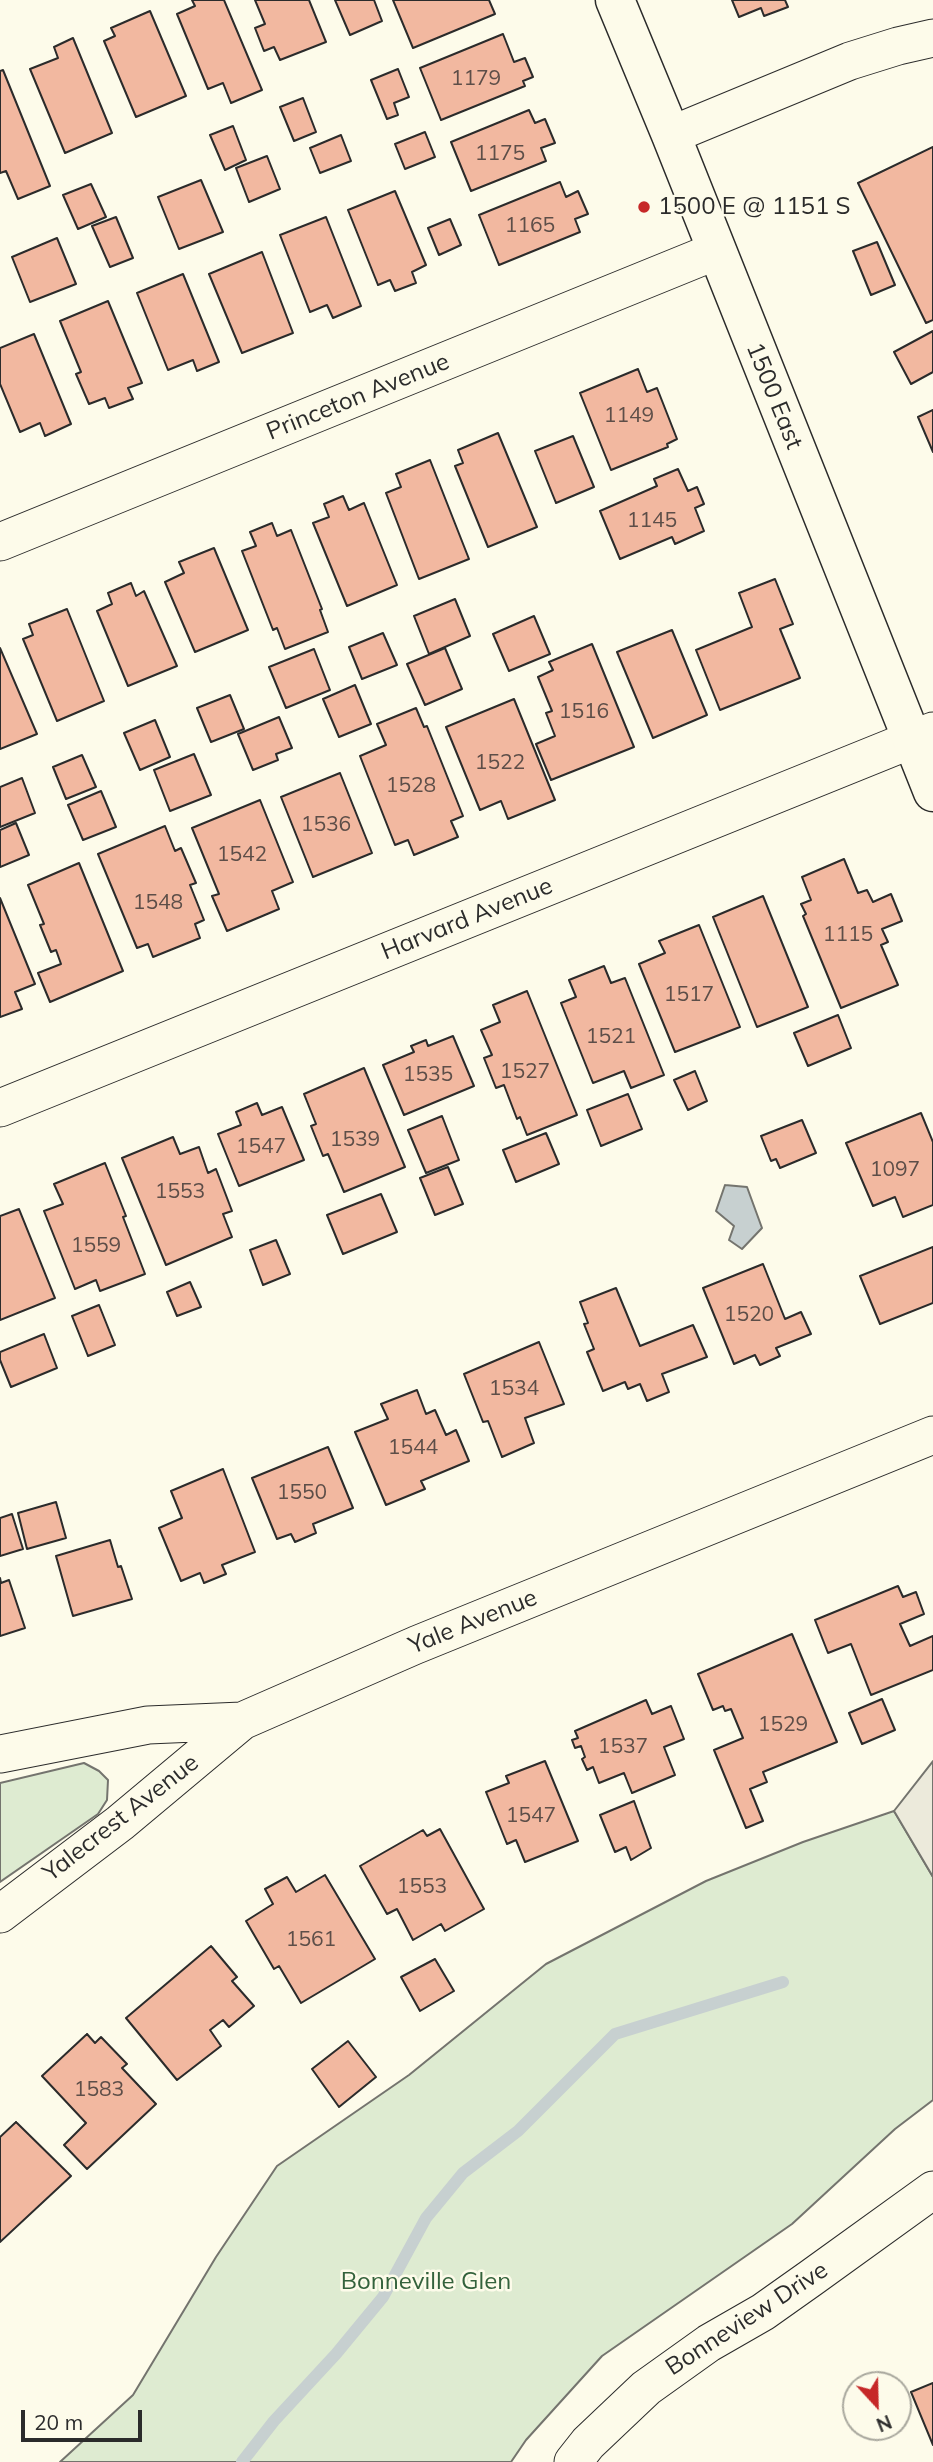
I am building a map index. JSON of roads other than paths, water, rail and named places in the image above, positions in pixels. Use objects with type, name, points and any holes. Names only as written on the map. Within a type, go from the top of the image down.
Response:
[{"type":"street","name":"1500 East","points":[[614,0],[716,251],[922,735],[933,792]]},
{"type":"street","points":[[671,135],[850,61],[933,38]]},
{"type":"street","name":"Princeton Avenue","points":[[0,542],[716,251]]},
{"type":"street","name":"Harvard Avenue","points":[[0,1108],[922,735]]},
{"type":"street","name":"Yale Avenue","points":[[0,1754],[148,1725],[242,1721],[416,1645],[933,1435]]},
{"type":"street","name":"Yalecrest Avenue","points":[[0,1914],[121,1823],[242,1721]]},
{"type":"street","name":"Bonneview Drive","points":[[573,2462],[588,2443],[646,2388],[709,2343],[763,2312],[933,2190]]},
{"type":"waterway","points":[[242,2462],[274,2421],[336,2354],[383,2297],[426,2218],[463,2173],[518,2131],[615,2034],[783,1982]]},
{"type":"place","name":"1500 E @ 1151 S","points":[[644,207]]},
{"type":"park label","name":"Bonneville Glen","points":[[426,2282]]}]
